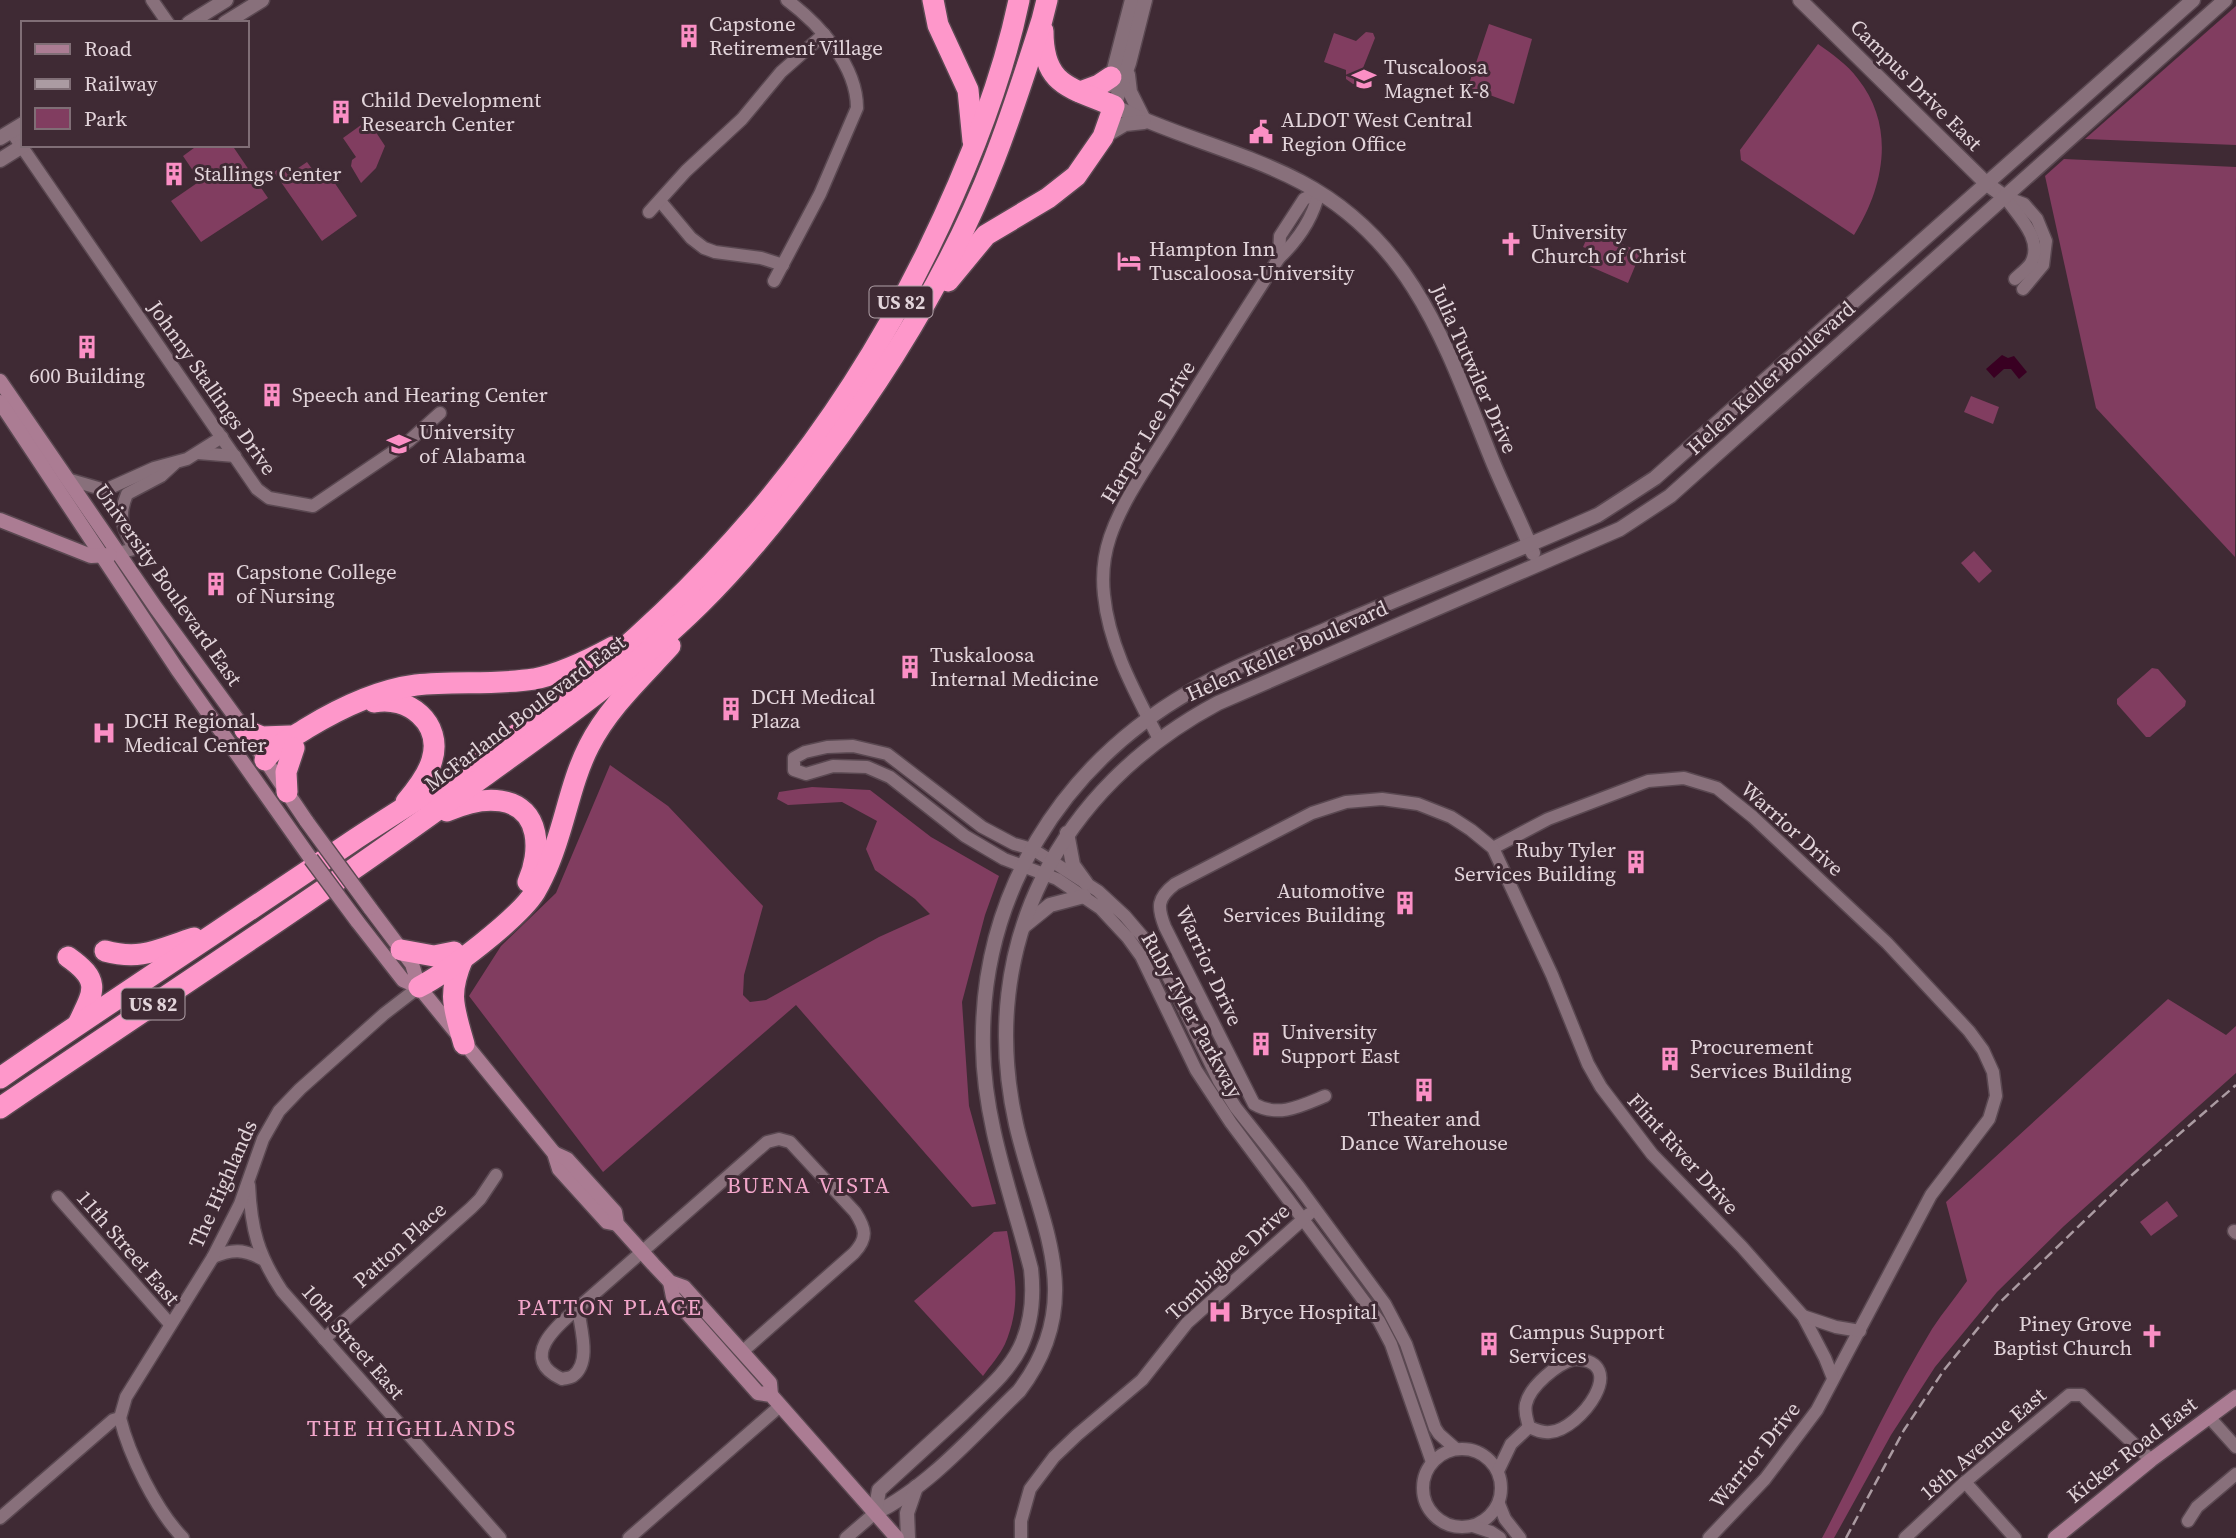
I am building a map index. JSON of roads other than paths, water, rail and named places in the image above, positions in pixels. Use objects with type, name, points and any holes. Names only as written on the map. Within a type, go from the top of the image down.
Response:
[{"type":"highway","points":[[933,0],[938,25],[968,90],[973,149]]},
{"type":"highway","name":"McFarland Boulevard East","points":[[0,1078],[534,722],[600,670],[708,569],[768,504],[852,387],[921,265],[973,149],[997,81],[1019,0]]},
{"type":"highway","points":[[920,315],[986,235],[1048,198],[1076,176],[1103,137],[1114,106],[1064,85],[1054,77],[1047,66],[1042,44],[1045,10]]},
{"type":"highway","name":"McFarland Boulevard East","points":[[0,1108],[426,820],[555,727],[700,605],[788,505],[872,390],[920,315],[993,162],[1045,10]]},
{"type":"highway","points":[[1080,92],[1111,77]]},
{"type":"highway","points":[[401,950],[434,956],[459,954],[519,912],[534,893],[550,861],[577,775],[598,730],[672,644],[700,605]]},
{"type":"highway","points":[[287,792],[286,772],[295,742],[327,716],[382,692],[417,685],[537,678],[594,657],[645,629]]},
{"type":"highway","points":[[265,760],[272,749],[295,742],[374,702],[398,701],[412,707],[424,718],[432,732],[433,755],[418,786],[396,812]]},
{"type":"highway","points":[[245,730],[262,737],[295,742]]},
{"type":"highway","points":[[411,992],[438,977],[517,898],[531,875],[537,840],[527,816],[516,806],[501,800],[464,804],[426,820]]},
{"type":"highway","points":[[105,951],[123,956],[138,956],[219,930]]},
{"type":"highway","points":[[459,954],[452,1002],[464,1044]]},
{"type":"highway","points":[[68,957],[89,974],[92,983],[88,1002],[78,1024]]},
{"type":"main road","name":"University Boulevard East","points":[[0,381],[67,480],[177,669],[291,831],[411,992],[464,1044],[554,1153],[567,1159],[615,1212],[617,1224],[642,1252],[670,1282],[684,1287],[743,1352],[770,1383],[775,1400],[897,1538]]},
{"type":"main road","name":"University Boulevard East","points":[[0,402],[111,555],[245,730],[307,822],[412,964],[411,992]]},
{"type":"main road","points":[[0,520],[91,556],[111,555]]},
{"type":"main road","name":"University Boulevard East","points":[[670,1282],[673,1297],[697,1325],[758,1393],[775,1400]]},
{"type":"main road","name":"Kicker Road East","points":[[2054,1538],[2151,1460],[2236,1397]]},
{"type":"street","points":[[152,0],[167,21]]},
{"type":"street","points":[[192,21],[226,0]]},
{"type":"street","points":[[228,21],[262,0]]},
{"type":"street","points":[[774,281],[820,194],[857,108],[857,98],[834,47],[812,20],[787,0]]},
{"type":"street","points":[[1114,106],[1108,97],[1111,77],[1132,0]]},
{"type":"street","points":[[1114,106],[1129,63],[1145,0]]},
{"type":"street","name":"Campus Drive East","points":[[1800,0],[1987,184],[2005,197]]},
{"type":"street","name":"Helen Keller Boulevard","points":[[875,1513],[879,1490],[1009,1366],[1020,1348],[1032,1308],[1031,1269],[988,1107],[983,1047],[985,987],[999,925],[1023,866],[1069,792],[1110,748],[1148,718],[1211,680],[1598,515],[1655,478],[2193,0]]},
{"type":"street","name":"Helen Keller Boulevard","points":[[875,1513],[916,1488],[1019,1391],[1040,1358],[1055,1314],[1054,1263],[1016,1123],[1006,1064],[1007,1004],[1017,946],[1047,867],[1067,833],[1108,784],[1159,739],[1218,703],[1620,529],[1670,496],[2225,0]]},
{"type":"street","points":[[649,212],[693,165],[742,119],[781,72],[824,34]]},
{"type":"street","points":[[1103,137],[1125,124],[1145,122],[1129,92],[1129,63]]},
{"type":"street","name":"Julia Tutwiler Drive","points":[[1114,106],[1145,122],[1280,172],[1319,192],[1373,235],[1398,263],[1421,297],[1437,328],[1537,565]]},
{"type":"street","points":[[0,160],[21,147]]},
{"type":"street","name":"Johnny Stallings Drive","points":[[24,147],[257,489],[269,498],[313,506],[409,441],[440,413]]},
{"type":"street","name":"Harper Lee Drive","points":[[1159,739],[1118,654],[1108,622],[1104,593],[1105,557],[1111,536],[1137,481],[1279,258],[1309,221],[1315,211],[1319,192]]},
{"type":"street","points":[[2005,197],[2024,204],[2037,219],[2046,241],[2043,265],[2019,284]]},
{"type":"street","points":[[660,201],[691,238],[704,248],[761,258],[783,265]]},
{"type":"street","points":[[67,480],[104,490],[197,453],[222,437]]},
{"type":"street","points":[[197,453],[235,456]]},
{"type":"street","points":[[111,555],[134,549],[122,525],[121,509],[127,494],[161,476],[174,463]]},
{"type":"street","name":"Ruby Tyler Parkway","points":[[1047,867],[1023,866],[1004,859],[965,836],[890,776],[867,767],[833,766],[806,774],[794,770],[794,758],[816,748],[853,746],[887,754],[974,821],[1004,839],[1032,849],[1047,867],[1085,890],[1109,900],[1148,943],[1164,968],[1230,1099],[1385,1304],[1406,1344],[1435,1428],[1456,1449]]},
{"type":"street","points":[[896,782],[906,768]]},
{"type":"street","name":"Warrior Drive","points":[[1325,1096],[1279,1112],[1265,1110],[1254,1104],[1166,927],[1160,904],[1165,892],[1312,813],[1346,802],[1370,799],[1418,804],[1440,812],[1462,823],[1493,848],[1548,819],[1648,781],[1672,778],[1707,783],[1753,817],[1852,909],[1931,989],[1976,1040],[1989,1060],[1996,1084],[1996,1096],[1989,1119],[1931,1195],[1817,1410],[1765,1479],[1709,1538]]},
{"type":"street","points":[[965,836],[974,821]]},
{"type":"street","points":[[1023,927],[1051,905],[1085,890],[1073,865],[1067,833]]},
{"type":"street","name":"Flint River Drive","points":[[1493,848],[1552,975],[1588,1064],[1601,1087],[1652,1154],[1803,1315],[1833,1378]]},
{"type":"street","name":"Ruby Tyler Parkway","points":[[1085,890],[1135,947],[1196,1070],[1231,1123],[1366,1301],[1391,1344],[1432,1462]]},
{"type":"street","name":"The Highlands","points":[[120,1418],[127,1396],[213,1256],[249,1181],[263,1139],[279,1111],[300,1089],[411,992]]},
{"type":"street","points":[[578,1308],[583,1354],[580,1366],[573,1376],[562,1379],[551,1374],[544,1364],[542,1353],[552,1332],[578,1308],[767,1142],[790,1142],[862,1222],[862,1245],[743,1352]]},
{"type":"street","name":"Patton Place","points":[[324,1339],[471,1208],[496,1175]]},
{"type":"street","name":"10th Street East","points":[[249,1181],[252,1221],[262,1259],[282,1292],[500,1538]]},
{"type":"street","name":"11th Street East","points":[[58,1197],[170,1324]]},
{"type":"street","name":"Tombigbee Drive","points":[[1021,1538],[1021,1521],[1030,1489],[1054,1457],[1142,1381],[1187,1323],[1314,1209]]},
{"type":"street","points":[[213,1256],[236,1250],[246,1251],[262,1259]]},
{"type":"street","name":"Flint River Drive","points":[[1803,1315],[1836,1327],[1860,1331]]},
{"type":"street","points":[[1582,1359],[1594,1366],[1601,1379],[1600,1387],[1591,1403],[1559,1430],[1540,1432],[1529,1427],[1525,1414],[1526,1403],[1535,1388],[1567,1361],[1582,1359]]},
{"type":"street","name":"18th Avenue East","points":[[1905,1538],[1965,1482],[2069,1395],[2082,1395],[2151,1460]]},
{"type":"street","points":[[629,1538],[775,1400]]},
{"type":"street","points":[[2209,1417],[2236,1447]]},
{"type":"street","points":[[0,1518],[113,1420],[120,1418],[134,1460],[164,1513],[183,1538]]},
{"type":"street","points":[[1498,1471],[1511,1444],[1529,1427]]},
{"type":"street","points":[[1482,1454],[1511,1444]]},
{"type":"street","points":[[1456,1449],[1469,1449],[1482,1454],[1492,1461],[1498,1471],[1502,1493],[1499,1504],[1492,1513],[1473,1525],[1463,1527],[1444,1523],[1427,1505],[1423,1484],[1432,1462],[1447,1451],[1456,1449]]},
{"type":"street","points":[[2188,1521],[2197,1507],[2236,1474]]},
{"type":"street","points":[[1965,1482],[2015,1538]]},
{"type":"street","points":[[908,1538],[907,1513],[916,1488]]},
{"type":"street","points":[[1499,1504],[1505,1519],[1520,1538]]},
{"type":"street","points":[[846,1538],[875,1513]]},
{"type":"street","points":[[1473,1525],[1491,1531],[1500,1538]]},
{"type":"railway","points":[[1846,1538],[1904,1430],[1944,1370],[1997,1305],[2133,1174],[2236,1085]]},
{"type":"place","name":"Capstone Retirement Village","points":[[689,36]]},
{"type":"place","name":"Tuscaloosa Magnet K-8","points":[[1364,79]]},
{"type":"place","name":"Child Development Research Center","points":[[341,112]]},
{"type":"place","name":"ALDOT West Central Region Office","points":[[1261,132]]},
{"type":"place","name":"Stallings Center","points":[[174,174]]},
{"type":"place","name":"University Church of Christ","points":[[1511,244]]},
{"type":"place","name":"Hampton Inn Tuscaloosa-University","points":[[1129,261]]},
{"type":"place","name":"600 Building","points":[[87,347]]},
{"type":"place","name":"Speech and Hearing Center","points":[[272,395]]},
{"type":"place","name":"University of Alabama","points":[[399,444]]},
{"type":"place","name":"Capstone College of Nursing","points":[[216,584]]},
{"type":"place","name":"Tuskaloosa Internal Medicine","points":[[910,667]]},
{"type":"place","name":"DCH Medical Plaza","points":[[731,709]]},
{"type":"place","name":"DCH Regional Medical Center","points":[[104,733]]},
{"type":"place","name":"Ruby Tyler Services Building","points":[[1636,862]]},
{"type":"place","name":"Automotive Services Building","points":[[1405,903]]},
{"type":"place","name":"University Support East","points":[[1261,1044]]},
{"type":"place","name":"Procurement Services Building","points":[[1670,1059]]},
{"type":"place","name":"Theater and Dance Warehouse","points":[[1424,1090]]},
{"type":"place","name":"Bryce Hospital","points":[[1220,1312]]},
{"type":"place","name":"Piney Grove Baptist Church","points":[[2152,1336]]},
{"type":"place","name":"Campus Support Services","points":[[1489,1344]]},
{"type":"district","name":"BUENA VISTA","points":[[809,1185]]},
{"type":"district","name":"PATTON PLACE","points":[[610,1307]]},
{"type":"district","name":"THE HIGHLANDS","points":[[412,1428]]}]
